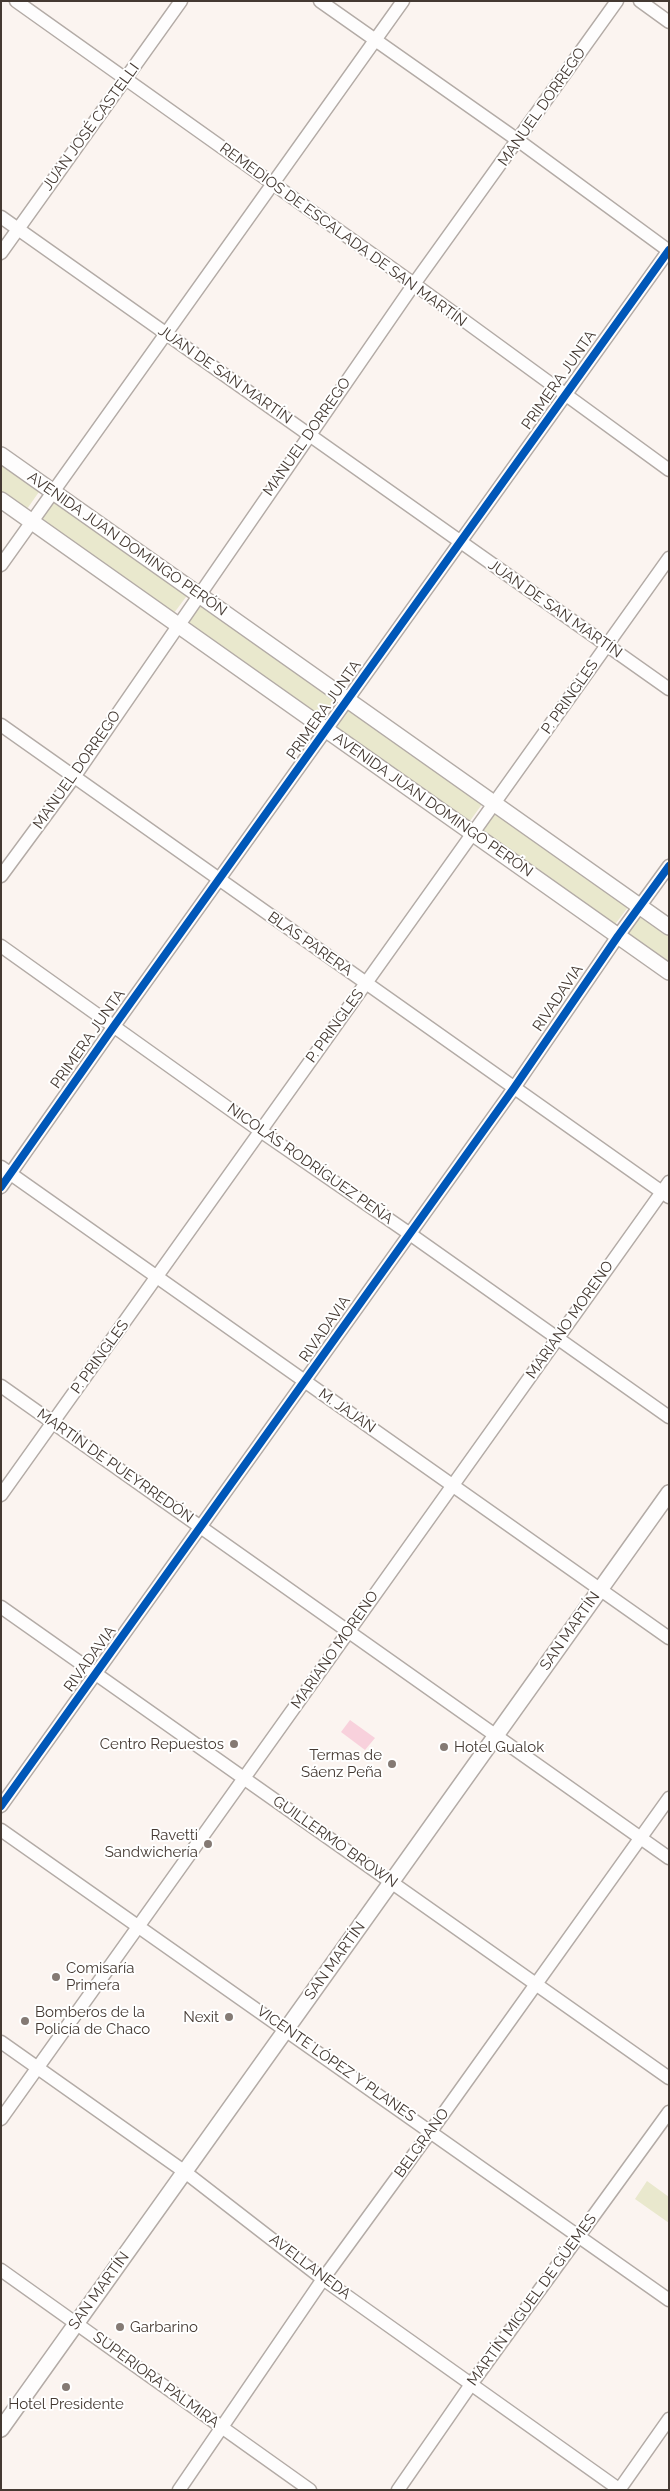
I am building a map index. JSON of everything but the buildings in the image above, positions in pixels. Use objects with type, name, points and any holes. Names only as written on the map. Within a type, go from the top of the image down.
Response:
[{"type":"main road","name":"AVENIDA JUAN DOMINGO PERÓN","points":[[1,455],[669,927]]},
{"type":"main road","name":"AVENIDA JUAN DOMINGO PERÓN","points":[[1,500],[669,972]]},
{"type":"main road","name":"SAN MARTÍN","points":[[1,2429],[669,1493]]},
{"type":"street","name":"REMEDIOS DE ESCALADA DE SAN MARTÍN","points":[[16,1],[414,284],[669,470]]},
{"type":"street","name":"JUAN JOSÉ CASTELLI","points":[[1,253],[181,1]]},
{"type":"street","points":[[320,1],[519,141],[669,250]]},
{"type":"street","points":[[1,565],[403,1]]},
{"type":"street","name":"MANUEL DORREGO","points":[[1,876],[74,777],[176,625],[414,284],[519,141],[617,1]]},
{"type":"street","points":[[640,1],[669,22]]},
{"type":"street","name":"JUAN DE SAN MARTÍN","points":[[1,218],[669,689]]},
{"type":"street","name":"PRIMERA JUNTA","points":[[1,1187],[6,1170],[220,880],[669,250]]},
{"type":"street","name":"P. PRINGLES","points":[[1,1495],[157,1277],[259,1130],[669,558]]},
{"type":"street","name":"BLAS PARERA","points":[[1,725],[514,1088],[666,1190]]},
{"type":"street","name":"RIVADAVIA","points":[[1,1806],[514,1088],[618,936],[669,866]]},
{"type":"street","name":"NICOLÁS RODRÍGUEZ PEÑA","points":[[1,946],[259,1130],[669,1417]]},
{"type":"street","name":"M. JAJAN","points":[[6,1170],[669,1638]]},
{"type":"street","name":"MARIANO MORENO","points":[[1,2118],[556,1339],[666,1190]]},
{"type":"street","name":"MARTÍN DE PUEYRREDÓN","points":[[1,1386],[669,1858]]},
{"type":"street","name":"GUILLERMO BROWN","points":[[1,1607],[669,2078]]},
{"type":"street","name":"BELGRANO","points":[[179,2490],[323,2279],[669,1798]]},
{"type":"street","name":"VICENTE LÓPEZ Y PLANES","points":[[1,1830],[669,2300]]},
{"type":"street","name":"AVELLANEDA","points":[[1,2042],[186,2172],[323,2279],[472,2383],[619,2490]]},
{"type":"street","name":"MARTÍN MIGUEL DE GÜEMES","points":[[398,2490],[472,2383],[669,2112]]},
{"type":"street","name":"SUPERIORA PALMIRA","points":[[1,2270],[310,2490]]},
{"type":"street","points":[[619,2490],[669,2420]]},
{"type":"green space","points":[[1,461],[41,489],[27,509],[1,491]]},
{"type":"green space","points":[[53,499],[189,593],[174,613],[39,520]]},
{"type":"green space","points":[[201,604],[336,698],[322,718],[187,624]]},
{"type":"green space","points":[[346,707],[483,803],[467,825],[332,728]]},
{"type":"green space","points":[[494,810],[629,906],[613,927],[479,831]]},
{"type":"green space","points":[[640,913],[669,933],[669,967],[624,935]]},
{"type":"green space","points":[[647,2181],[669,2197],[669,2223],[635,2199]]},
{"type":"shaded area","points":[[350,1720],[375,1738],[365,1750],[341,1732]]},
{"type":"cycle path","points":[[1,1187],[669,250]]},
{"type":"cycle path","points":[[1,1806],[514,1088],[618,936],[669,866]]},
{"type":"place","name":"Centro Repuestos","points":[[234,1744]]},
{"type":"place","name":"Hotel Gualok","points":[[444,1747]]},
{"type":"place","name":"Termas de Sáenz Peña","points":[[392,1764]]},
{"type":"place","name":"Ravetti Sandwichería","points":[[208,1844]]},
{"type":"place","name":"Comisaría Primera","points":[[56,1977]]},
{"type":"place","name":"Nexit","points":[[229,2017]]},
{"type":"place","name":"Bomberos de la Policía de Chaco","points":[[25,2021]]},
{"type":"place","name":"Garbarino","points":[[120,2327]]},
{"type":"place","name":"Hotel Presidente","points":[[66,2387]]}]
